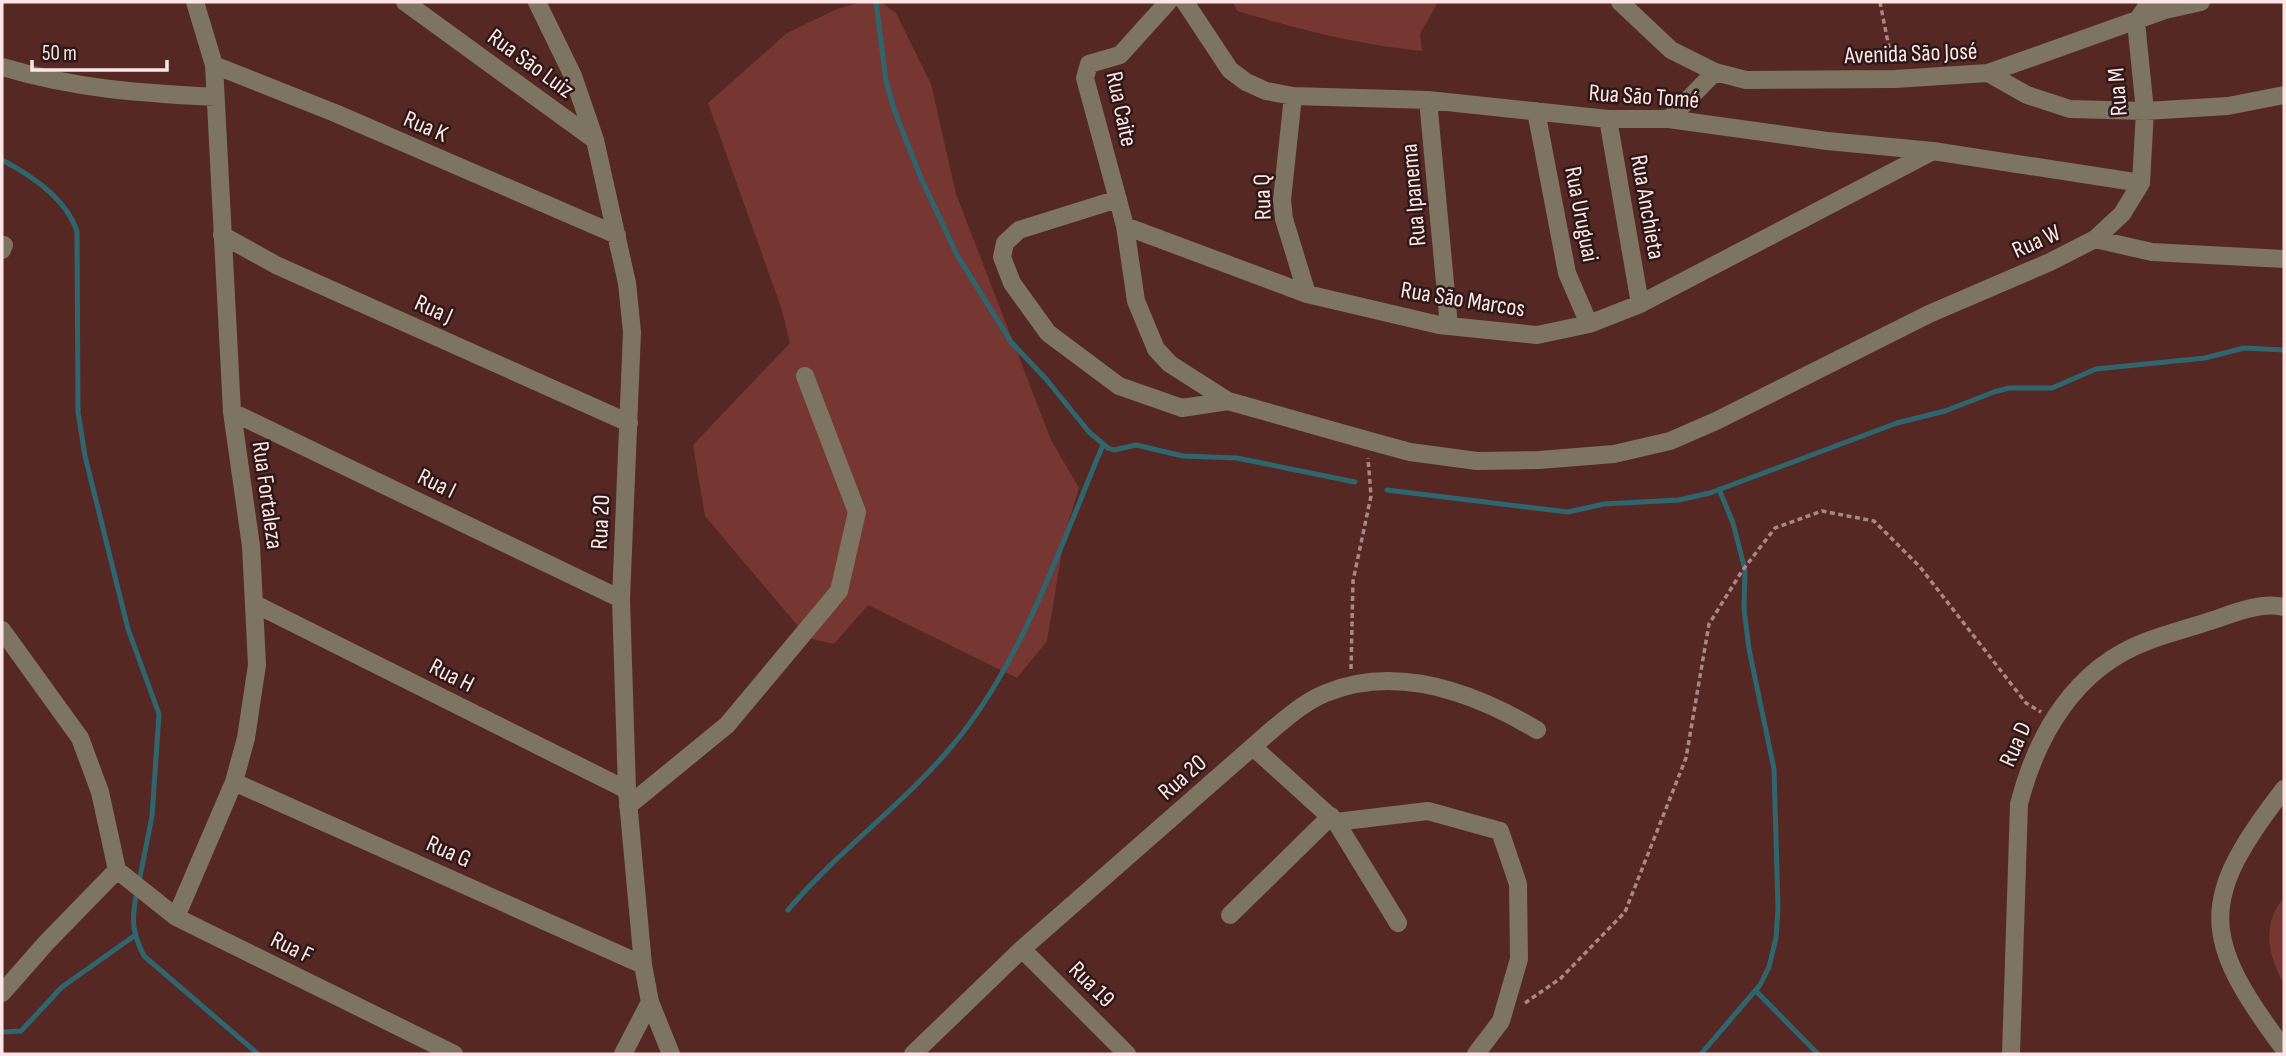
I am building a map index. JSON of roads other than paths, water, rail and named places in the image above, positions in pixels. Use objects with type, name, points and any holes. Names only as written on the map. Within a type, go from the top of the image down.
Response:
[{"type":"street","points":[[195,2],[214,65]]},
{"type":"street","name":"Rua São Luiz","points":[[405,2],[595,140]]},
{"type":"street","name":"Rua 20","points":[[537,2],[573,76],[595,140],[617,235],[632,332],[621,598],[628,798],[643,965],[650,1002],[671,1054]]},
{"type":"street","name":"Rua Caite","points":[[1168,2],[1127,50],[1114,59],[1095,61],[1086,69],[1088,89],[1125,226],[1136,300],[1156,349],[1170,364],[1228,401]]},
{"type":"street","name":"Rua São Tomé","points":[[1185,2],[1230,70],[1246,82],[1266,91],[1293,96],[1428,100],[1608,119],[1669,119],[1827,141],[1933,151],[2141,183]]},
{"type":"street","name":"Avenida São José","points":[[1620,2],[1671,50],[1715,72],[1746,80],[1895,79],[1988,73],[2027,95],[2070,109],[2145,111],[2228,106],[2284,95]]},
{"type":"street","points":[[1988,73],[2136,22],[2158,4],[2201,2]]},
{"type":"street","name":"Rua M","points":[[2136,22],[2145,111],[2141,183]]},
{"type":"street","name":"Rua Fortaleza","points":[[176,917],[234,782],[246,738],[256,678],[256,604],[251,545],[232,412],[214,65]]},
{"type":"street","name":"Rua K","points":[[214,65],[335,113],[617,235]]},
{"type":"street","points":[[2,67],[56,83],[140,93],[215,97]]},
{"type":"street","points":[[1669,119],[1715,72]]},
{"type":"street","name":"Rua Q","points":[[1293,96],[1282,200],[1284,219],[1307,294]]},
{"type":"street","name":"Rua Ipanema","points":[[1428,100],[1449,326]]},
{"type":"street","name":"Rua Uruguai","points":[[1536,111],[1567,273],[1588,324]]},
{"type":"street","name":"Rua Anchieta","points":[[1608,119],[1640,304]]},
{"type":"street","name":"Rua São Marcos","points":[[1125,226],[1307,294],[1449,326],[1537,335],[1588,324],[1640,304],[1933,151]]},
{"type":"street","name":"Rua W","points":[[1228,401],[1410,452],[1477,461],[1614,454],[1670,441],[1716,421],[1929,314],[2050,262],[2095,239],[2122,214],[2141,183]]},
{"type":"street","points":[[1118,199],[1019,230],[1010,237],[1005,243],[1002,257],[1012,283],[1048,333],[1119,386],[1182,408],[1228,401]]},
{"type":"street","name":"Rua J","points":[[222,235],[276,265],[629,423]]},
{"type":"street","points":[[2095,239],[2152,252],[2284,259]]},
{"type":"street","points":[[628,798],[727,725],[839,591],[857,512],[805,376]]},
{"type":"street","name":"Rua I","points":[[232,412],[621,598]]},
{"type":"street","name":"Rua H","points":[[256,604],[628,798]]},
{"type":"street","name":"Rua D","points":[[2011,1054],[2019,804],[2028,770],[2054,719],[2071,694],[2095,671],[2144,642],[2246,609],[2284,607]]},
{"type":"street","points":[[2,632],[80,738],[100,792],[117,870],[2,993]]},
{"type":"street","name":"Rua 20","points":[[913,1054],[1022,949],[1298,708],[1324,694],[1351,685],[1410,684],[1442,687],[1473,696],[1537,730]]},
{"type":"street","points":[[1253,747],[1334,819],[1398,923]]},
{"type":"street","name":"Rua G","points":[[234,782],[643,965]]},
{"type":"street","points":[[2284,789],[2242,848],[2225,880],[2219,904],[2221,937],[2230,967],[2250,1004],[2284,1049]]},
{"type":"street","points":[[1230,915],[1334,819],[1427,811],[1500,831],[1518,884],[1519,959],[1501,1021],[1476,1054]]},
{"type":"street","name":"Rua F","points":[[117,870],[176,917],[454,1054]]},
{"type":"street","name":"Rua 19","points":[[1022,949],[1128,1054]]},
{"type":"street","points":[[622,1054],[650,1002]]},
{"type":"waterway","points":[[876,2],[886,81],[895,112],[921,178],[957,255],[1011,342],[1046,379],[1089,432],[1114,450],[1136,445],[1183,456],[1237,458],[1355,482]]},
{"type":"waterway","points":[[2,160],[36,181],[56,198],[72,219],[77,231],[78,412],[85,456],[128,629],[159,714],[152,816],[139,882]]},
{"type":"waterway","points":[[1387,490],[1568,512],[1604,504],[1679,500],[1710,493],[1897,423],[1945,411],[2009,388],[2052,388],[2096,369],[2205,358],[2244,348],[2284,350]]},
{"type":"waterway","points":[[788,910],[831,864],[923,778],[964,731],[986,700],[1042,593],[1103,445]]},
{"type":"waterway","points":[[1701,1054],[1760,985],[1769,967],[1776,938],[1778,908],[1774,769],[1749,649],[1744,609],[1745,570],[1733,523],[1719,489]]},
{"type":"waterway","points":[[137,892],[134,925],[144,956],[258,1054]]},
{"type":"waterway","points":[[2,1032],[21,1031],[62,987],[134,936]]},
{"type":"waterway","points":[[1756,991],[1818,1054]]}]
